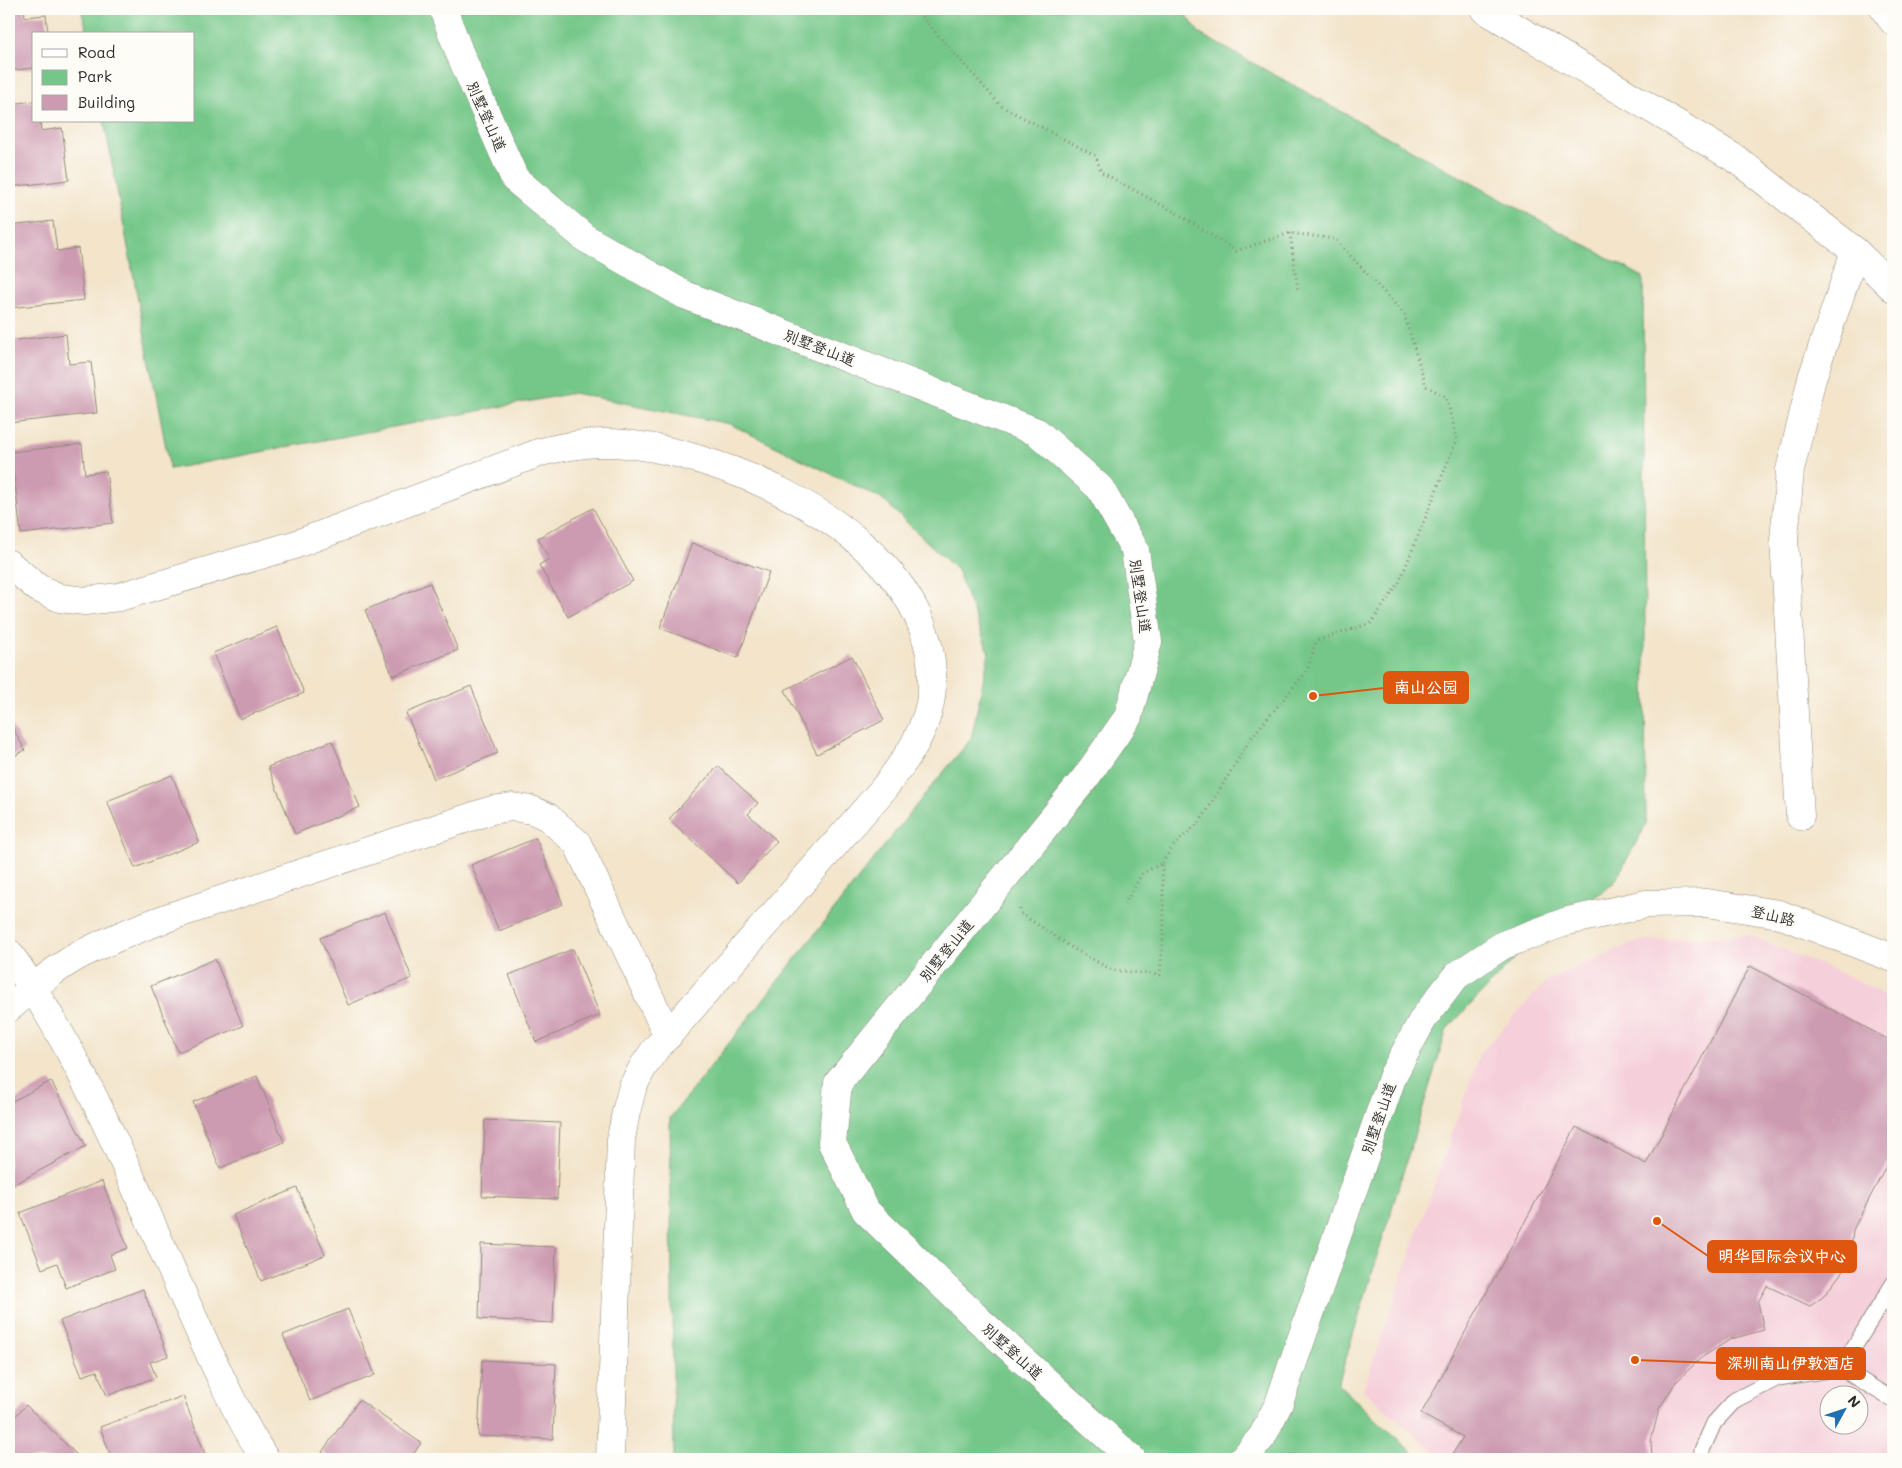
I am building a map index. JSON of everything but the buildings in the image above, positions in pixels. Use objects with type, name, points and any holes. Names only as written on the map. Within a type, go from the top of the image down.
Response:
[{"type":"street","name":"别墅登山道","points":[[444,9],[460,54],[516,179],[586,238],[685,295],[1038,432],[1100,488],[1134,550],[1148,642],[1128,717],[1086,777],[838,1083],[832,1142],[866,1211],[981,1322],[1132,1459]]},
{"type":"street","points":[[1484,9],[1736,159],[1855,251],[1893,288]]},
{"type":"street","points":[[1884,9],[1893,22]]},
{"type":"street","points":[[1800,816],[1784,540],[1790,470],[1812,378],[1855,251]]},
{"type":"street","points":[[9,564],[38,588],[60,598],[85,600],[119,597],[294,545],[541,452],[573,445],[606,443],[642,446],[681,454],[768,484],[829,519],[861,544],[889,573],[909,600],[924,628],[931,659],[932,687],[928,713],[917,741],[901,767],[642,1067],[633,1086],[621,1139],[610,1459]]},
{"type":"street","points":[[9,1008],[33,987],[75,957],[138,928],[492,810],[512,807],[532,810],[548,817],[577,843],[668,1036]]},
{"type":"street","name":"登山路","points":[[1646,904],[1707,903],[1779,914],[1893,958]]},
{"type":"street","name":"别墅登山道","points":[[1243,1459],[1262,1437],[1279,1402],[1393,1075],[1423,1019],[1456,976],[1503,945],[1568,921],[1646,904]]},
{"type":"street","points":[[9,953],[33,987],[72,1056],[108,1127],[216,1369],[243,1424],[265,1459]]},
{"type":"lane","points":[[1841,1368],[1893,1284]]},
{"type":"lane","points":[[1702,1459],[1702,1450],[1714,1423],[1735,1400],[1778,1378],[1841,1368],[1893,1400]]},
{"type":"path","points":[[915,9],[1002,106],[1096,156],[1102,172],[1180,216],[1236,251],[1290,233],[1335,239],[1404,314],[1426,386],[1446,397],[1457,438],[1399,583],[1371,623],[1316,641],[1307,671],[1252,738],[1200,822],[1174,845],[1162,863],[1142,874],[1123,907]]},
{"type":"path","points":[[1290,233],[1298,291]]},
{"type":"path","points":[[1020,859],[1020,913],[1074,949],[1112,970],[1160,975],[1164,922],[1162,863]]},
{"type":"shaded area","points":[[1749,935],[1861,982],[1893,1001],[1893,1459],[1446,1459],[1431,1449],[1363,1390],[1480,1053],[1550,978],[1638,941]]},
{"type":"green space","points":[[81,9],[1182,9],[1200,34],[1643,277],[1646,824],[1614,883],[1523,950],[1447,1029],[1338,1384],[1419,1459],[674,1459],[670,1118],[926,793],[971,739],[989,653],[957,570],[882,499],[730,424],[574,393],[170,469],[104,122],[195,122],[195,32],[87,32]]},
{"type":"place","name":"南山公园","points":[[1313,696]]},
{"type":"place","name":"明华国际会议中心","points":[[1657,1221]]},
{"type":"place","name":"深圳南山伊敦酒店","points":[[1635,1360]]}]
